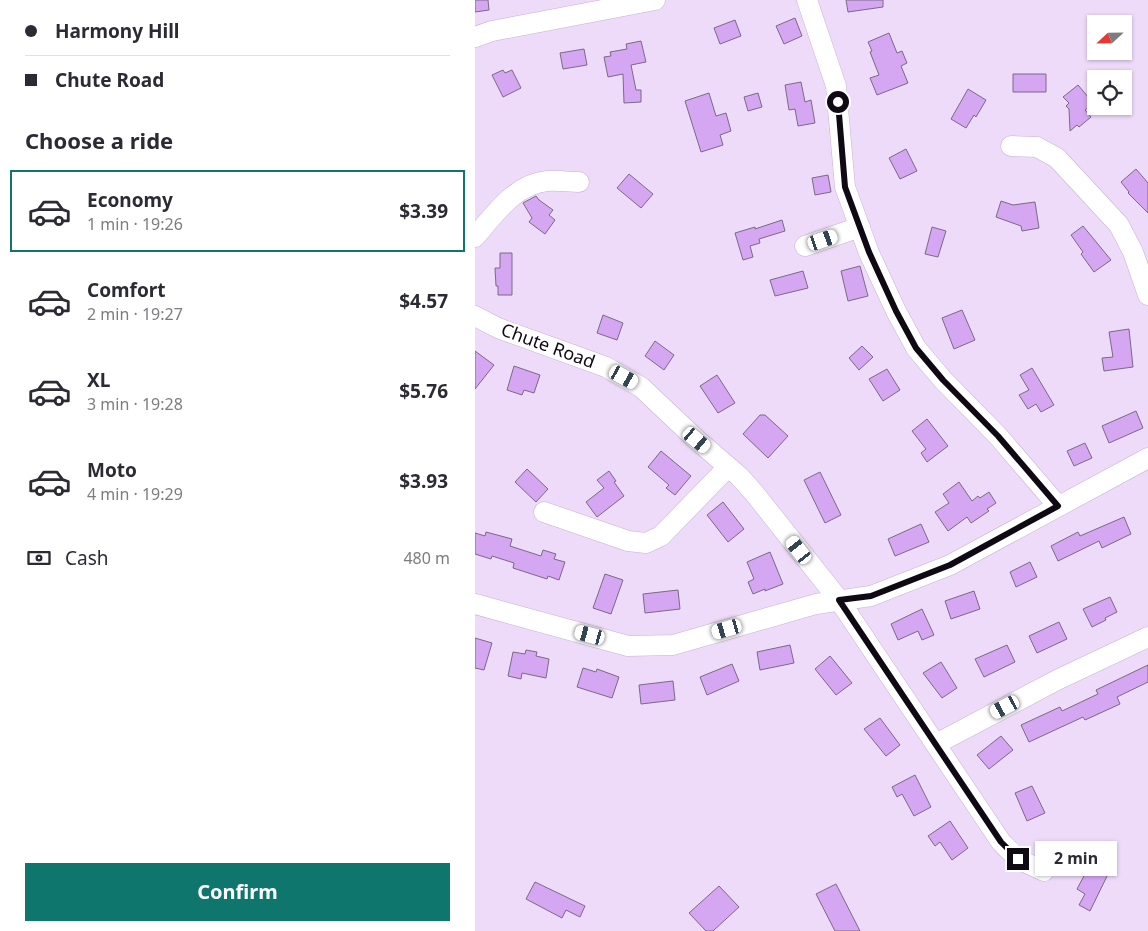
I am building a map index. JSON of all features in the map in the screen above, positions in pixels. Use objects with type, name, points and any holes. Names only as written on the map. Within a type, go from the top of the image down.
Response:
[{"type":"street","points":[[475,37],[491,31],[655,0]]},
{"type":"street","points":[[807,0],[836,86],[845,187],[869,252],[896,311],[916,348],[943,380],[998,436],[1058,506]]},
{"type":"street","points":[[1011,146],[1037,147],[1057,158],[1119,225],[1133,252],[1148,295]]},
{"type":"street","points":[[475,237],[503,205],[523,189],[547,181],[579,182]]},
{"type":"street","points":[[805,246],[860,227]]},
{"type":"street","name":"Chute Road","points":[[475,316],[498,328],[606,367],[641,386],[728,467],[755,494],[839,600],[1001,842],[1018,859],[1044,871]]},
{"type":"street","points":[[475,604],[628,646],[673,644],[816,604],[871,596],[950,565],[1148,458]]},
{"type":"street","points":[[544,512],[628,541],[646,543],[661,536],[728,467]]},
{"type":"street","points":[[936,744],[1057,680],[1148,637]]},
{"type":"building","points":[[475,0],[488,0],[489,10],[475,12]]},
{"type":"building","points":[[846,0],[883,0],[883,7],[848,12]]},
{"type":"building","points":[[795,18],[802,36],[784,44],[776,26]]},
{"type":"building","points":[[735,20],[741,36],[720,44],[714,28]]},
{"type":"building","points":[[889,33],[897,53],[902,51],[907,63],[901,66],[908,83],[877,95],[870,78],[879,75],[868,42]]},
{"type":"building","points":[[641,41],[646,62],[631,65],[636,90],[641,90],[641,102],[624,103],[623,74],[608,77],[604,57],[611,56],[610,52],[627,49],[626,44]]},
{"type":"building","points":[[584,49],[587,65],[563,69],[560,53]]},
{"type":"building","points":[[503,70],[505,73],[512,70],[521,88],[503,97],[492,75]]},
{"type":"building","points":[[1013,74],[1046,74],[1046,92],[1013,92]]},
{"type":"building","points":[[801,82],[805,102],[811,100],[815,123],[798,126],[795,109],[789,110],[785,85]]},
{"type":"building","points":[[1078,85],[1087,96],[1087,108],[1085,110],[1087,115],[1091,117],[1079,127],[1077,125],[1070,131],[1069,109],[1066,106],[1069,103],[1063,97]]},
{"type":"building","points":[[968,89],[986,100],[976,117],[974,115],[966,128],[951,119]]},
{"type":"building","points":[[709,93],[716,116],[726,113],[731,131],[720,135],[723,145],[701,152],[685,101]]},
{"type":"building","points":[[758,93],[762,107],[748,111],[744,97]]},
{"type":"building","points":[[906,149],[917,171],[900,179],[889,158]]},
{"type":"building","points":[[1136,169],[1148,183],[1148,213],[1128,193],[1121,182]]},
{"type":"building","points":[[629,174],[653,194],[641,208],[617,188]]},
{"type":"building","points":[[828,175],[831,192],[815,195],[812,178]]},
{"type":"building","points":[[536,196],[553,210],[549,215],[555,220],[545,234],[529,222],[532,218],[523,203]]},
{"type":"building","points":[[1001,201],[1013,205],[1035,202],[1039,228],[1022,231],[1021,226],[996,217]]},
{"type":"building","points":[[782,220],[785,231],[759,239],[760,243],[750,246],[753,257],[743,260],[735,233]]},
{"type":"building","points":[[1083,226],[1111,260],[1094,272],[1081,254],[1083,252],[1071,235]]},
{"type":"building","points":[[932,227],[946,231],[938,257],[925,254]]},
{"type":"building","points":[[500,253],[512,253],[512,295],[498,295],[495,268],[500,268]]},
{"type":"building","points":[[860,266],[868,296],[848,301],[841,271]]},
{"type":"building","points":[[803,271],[808,288],[775,296],[770,280]]},
{"type":"building","points":[[962,310],[975,340],[954,349],[942,318]]},
{"type":"building","points":[[603,315],[623,323],[617,340],[597,333]]},
{"type":"building","points":[[1129,329],[1133,367],[1104,371],[1102,358],[1113,357],[1109,332]]},
{"type":"building","points":[[655,341],[674,355],[664,370],[645,356]]},
{"type":"building","points":[[862,346],[873,357],[859,370],[849,358]]},
{"type":"building","points":[[475,351],[494,365],[475,389]]},
{"type":"building","points":[[514,366],[540,375],[534,393],[524,390],[522,395],[507,390]]},
{"type":"building","points":[[1032,368],[1054,405],[1041,412],[1036,404],[1028,409],[1019,395],[1029,390],[1020,375]]},
{"type":"building","points":[[887,369],[900,390],[883,401],[869,379]]},
{"type":"building","points":[[717,375],[735,403],[718,413],[700,386]]},
{"type":"building","points":[[1136,411],[1143,428],[1109,443],[1102,426]]},
{"type":"building","points":[[760,415],[765,415],[788,436],[768,458],[743,434]]},
{"type":"building","points":[[927,419],[948,446],[927,462],[921,453],[926,449],[912,431]]},
{"type":"building","points":[[1085,443],[1092,458],[1074,466],[1067,451]]},
{"type":"building","points":[[661,451],[691,476],[675,495],[666,488],[669,485],[648,467]]},
{"type":"building","points":[[527,469],[548,489],[536,502],[515,482]]},
{"type":"building","points":[[609,471],[624,496],[597,517],[586,502],[604,488],[597,480]]},
{"type":"building","points":[[820,472],[841,515],[825,523],[804,480]]},
{"type":"building","points":[[959,482],[972,501],[978,496],[980,498],[989,492],[996,503],[987,509],[989,511],[971,523],[967,517],[948,531],[935,512],[949,503],[943,494]]},
{"type":"building","points":[[723,502],[744,529],[728,542],[707,515]]},
{"type":"building","points":[[1124,517],[1131,534],[1102,548],[1099,541],[1058,561],[1051,546],[1078,532],[1080,536]]},
{"type":"building","points":[[921,524],[929,542],[895,556],[888,539]]},
{"type":"building","points":[[486,532],[512,539],[510,546],[541,556],[543,550],[556,554],[554,559],[565,562],[559,580],[548,576],[547,579],[513,568],[514,563],[492,556],[491,559],[475,554],[475,533],[485,536]]},
{"type":"building","points":[[770,552],[783,584],[753,594],[748,582],[754,579],[747,562]]},
{"type":"building","points":[[1030,562],[1037,577],[1016,587],[1010,572]]},
{"type":"building","points":[[605,574],[623,580],[611,614],[593,608]]},
{"type":"building","points":[[678,590],[680,609],[645,613],[643,594]]},
{"type":"building","points":[[974,591],[980,609],[951,619],[945,601]]},
{"type":"building","points":[[1110,597],[1117,612],[1092,627],[1083,609]]},
{"type":"building","points":[[922,609],[934,635],[922,640],[918,631],[898,640],[891,624]]},
{"type":"building","points":[[1059,622],[1067,639],[1037,653],[1029,636]]},
{"type":"building","points":[[475,638],[492,643],[484,670],[475,668]]},
{"type":"building","points":[[790,645],[794,663],[760,670],[757,652]]},
{"type":"building","points":[[1007,645],[1015,662],[984,677],[975,659]]},
{"type":"building","points":[[526,650],[537,652],[536,656],[549,659],[546,678],[522,673],[521,679],[508,676],[513,652],[525,654]]},
{"type":"building","points":[[830,656],[852,683],[836,695],[815,669]]},
{"type":"building","points":[[941,662],[957,688],[942,698],[923,673]]},
{"type":"building","points":[[732,664],[739,681],[707,695],[700,677]]},
{"type":"building","points":[[1148,665],[1148,682],[1117,697],[1120,704],[1085,720],[1083,717],[1029,742],[1021,725],[1060,707],[1062,711],[1098,694],[1096,690]]},
{"type":"building","points":[[583,668],[596,672],[597,669],[619,677],[612,698],[577,687]]},
{"type":"building","points":[[673,681],[675,700],[641,704],[639,685]]},
{"type":"building","points":[[880,718],[900,745],[886,756],[864,729]]},
{"type":"building","points":[[1001,736],[1013,750],[989,769],[977,755]]},
{"type":"building","points":[[915,775],[931,807],[914,816],[902,794],[897,797],[892,787]]},
{"type":"building","points":[[1032,786],[1045,813],[1027,821],[1015,793]]},
{"type":"building","points":[[950,821],[968,848],[952,860],[940,842],[935,846],[928,836]]},
{"type":"building","points":[[1092,861],[1110,870],[1090,911],[1079,905],[1085,894],[1077,889]]},
{"type":"building","points":[[535,882],[585,906],[580,917],[566,910],[562,918],[526,899]]},
{"type":"building","points":[[836,884],[860,931],[835,931],[816,894]]},
{"type":"building","points":[[719,886],[739,907],[713,931],[706,931],[689,913]]},
{"type":"route","points":[[838,102],[845,187],[869,252],[896,311],[916,348],[943,380],[998,436],[1058,506],[950,565],[871,596],[839,600],[1001,842],[1018,859]]}]
